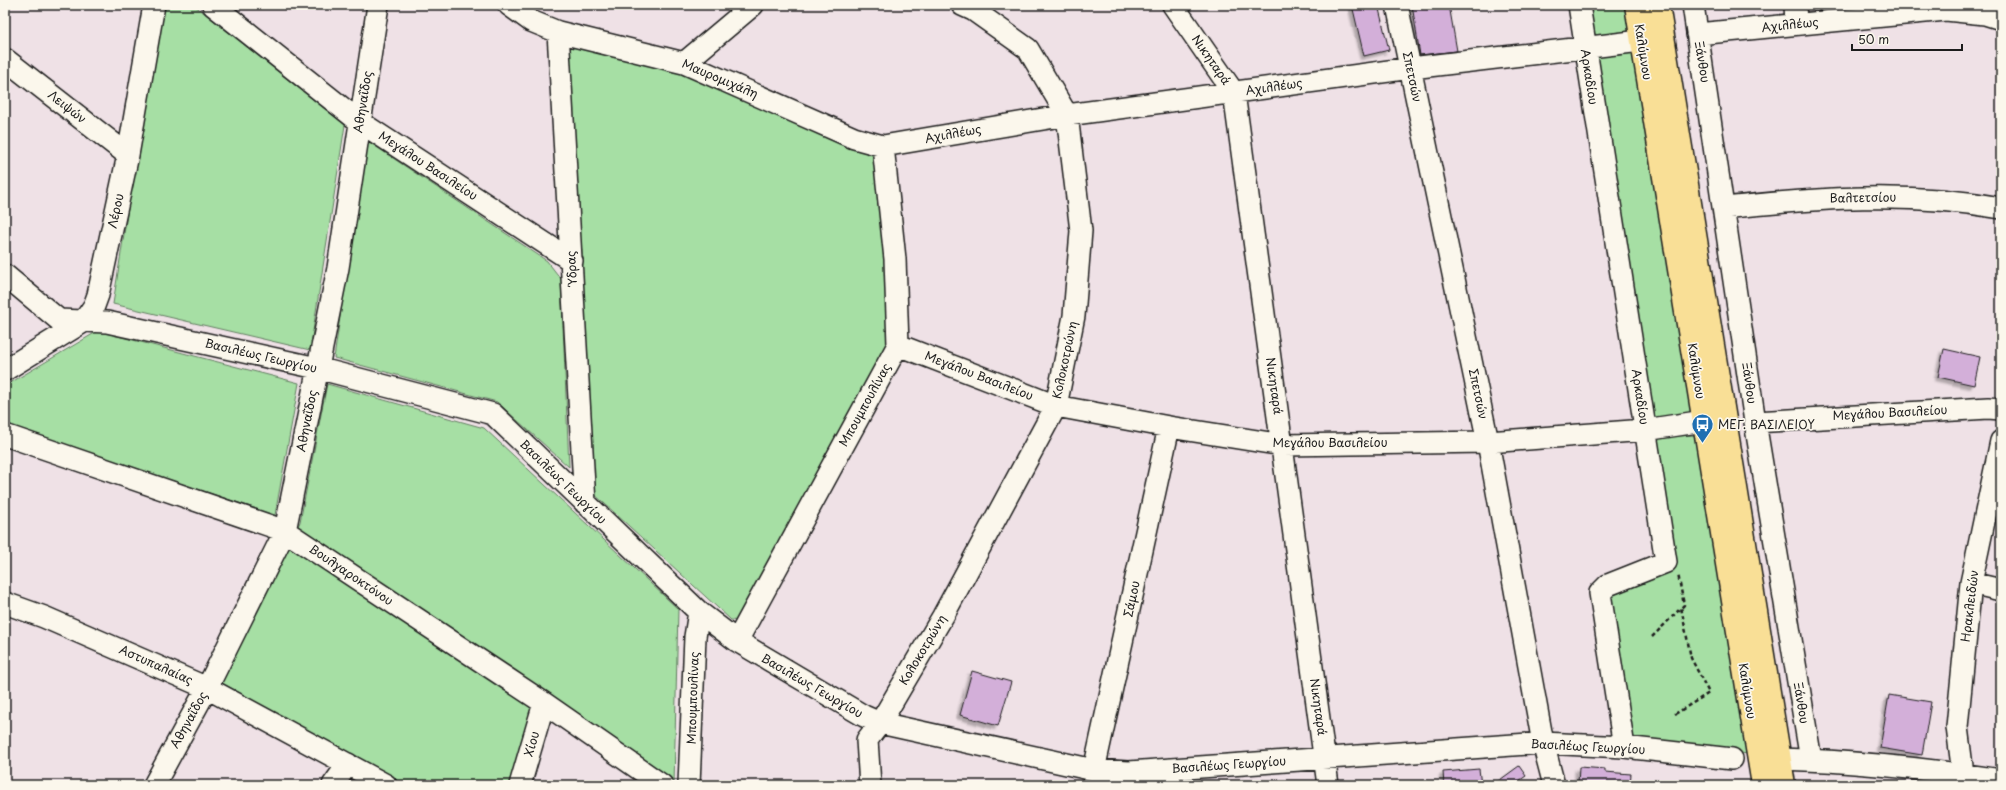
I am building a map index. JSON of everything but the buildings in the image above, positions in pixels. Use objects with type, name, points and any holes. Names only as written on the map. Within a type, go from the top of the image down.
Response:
[{"type":"main road","name":"Καλύμνου","points":[[1636,5],[1763,785]]},
{"type":"main road","name":"Καλύμνου","points":[[1658,5],[1784,785]]},
{"type":"street","name":"Λέρου","points":[[5,370],[83,322],[94,306],[98,295],[128,155],[154,5]]},
{"type":"street","name":"Μεγάλου Βασιλείου","points":[[213,5],[360,122],[572,261]]},
{"type":"street","name":"Αθηναΐδος","points":[[154,785],[206,688],[286,531],[317,368],[338,268],[378,5]]},
{"type":"street","name":"Μαυρομιχάλη","points":[[509,5],[531,21],[558,32],[684,63],[854,138],[883,146]]},
{"type":"street","points":[[684,63],[753,5]]},
{"type":"street","name":"Κολοκοτρώνη","points":[[870,785],[867,740],[880,723],[943,616],[1056,406],[1074,316],[1081,231],[1067,115],[1028,50],[973,10],[962,5]]},
{"type":"street","name":"Νικηταρά","points":[[1173,5],[1234,93],[1328,785]]},
{"type":"street","name":"Σπετσών","points":[[1396,5],[1411,68],[1488,442],[1543,743],[1554,785]]},
{"type":"street","name":"Αρκαδίου","points":[[1579,5],[1665,553]]},
{"type":"street","name":"Ξάνθου","points":[[1693,5],[1755,422],[1811,760]]},
{"type":"street","name":"Αχιλλέως","points":[[1697,34],[1796,15],[1897,9],[1946,10],[1985,14],[2001,19]]},
{"type":"street","name":"Ύδρας","points":[[558,32],[585,503]]},
{"type":"street","name":"Αχιλλέως","points":[[883,146],[1067,115],[1411,68],[1642,42]]},
{"type":"street","name":"Λειψών","points":[[5,59],[128,155]]},
{"type":"street","points":[[883,146],[895,260],[898,345]]},
{"type":"street","name":"Βαλτετσίου","points":[[1724,208],[1802,199],[1904,198],[1964,201],[2001,208]]},
{"type":"street","name":"Βασιλέως Γεωργίου","points":[[5,275],[59,320],[107,322],[317,368],[493,414],[699,612],[737,641],[864,716],[880,723],[1130,778],[1325,758],[1543,743],[1624,747],[1732,759]]},
{"type":"street","name":"Μεγάλου Βασιλείου","points":[[898,345],[1056,406],[1169,427],[1283,445],[1488,442],[1645,430],[1704,421]]},
{"type":"street","name":"Μπουμπουλίνας","points":[[737,641],[898,345]]},
{"type":"street","name":"Μεγάλου Βασιλείου","points":[[1755,422],[1980,408],[2001,409]]},
{"type":"street","name":"Σάμου","points":[[1094,770],[1169,427]]},
{"type":"street","name":"Βουλγαροκτόνου","points":[[5,434],[286,531],[544,703],[662,785]]},
{"type":"street","name":"Ηρακλειδών","points":[[1962,774],[1957,727],[1971,583],[2001,441]]},
{"type":"street","points":[[1624,747],[1600,593],[1608,586],[1666,562],[1665,553]]},
{"type":"street","points":[[1971,583],[2001,590]]},
{"type":"street","name":"Αστυπαλαίας","points":[[5,603],[44,617],[206,688],[386,785]]},
{"type":"street","name":"Μπουμπουλίνας","points":[[690,785],[695,637],[699,612]]},
{"type":"street","name":"Χίου","points":[[520,785],[544,703]]},
{"type":"street","points":[[1780,759],[1811,760],[1962,774],[2001,780]]},
{"type":"street","points":[[333,785],[348,764]]},
{"type":"path","points":[[1652,637],[1684,605],[1678,573],[1665,553]]},
{"type":"path","points":[[1675,714],[1709,693],[1691,658],[1681,608]]},
{"type":"green space","points":[[160,5],[194,5],[345,125],[310,350],[113,304]]},
{"type":"green space","points":[[1587,5],[1631,5],[1636,34],[1592,37]]},
{"type":"green space","points":[[568,42],[682,67],[874,154],[882,175],[891,342],[740,621],[731,620],[592,492]]},
{"type":"green space","points":[[1638,51],[1697,417],[1652,420],[1596,54]]},
{"type":"green space","points":[[366,140],[547,261],[561,279],[569,467],[497,402],[334,358]]},
{"type":"green space","points":[[98,331],[299,383],[275,515],[5,425],[5,386]]},
{"type":"green space","points":[[327,384],[484,428],[678,609],[674,785],[537,687],[510,785],[403,785],[219,681],[300,522]]},
{"type":"green space","points":[[1699,435],[1748,754],[1631,738],[1609,597],[1676,567],[1654,437]]},
{"type":"place","name":"ΜΕΓ. ΒΑΣΙΛΕΙΟΥ","points":[[1703,444]]}]
